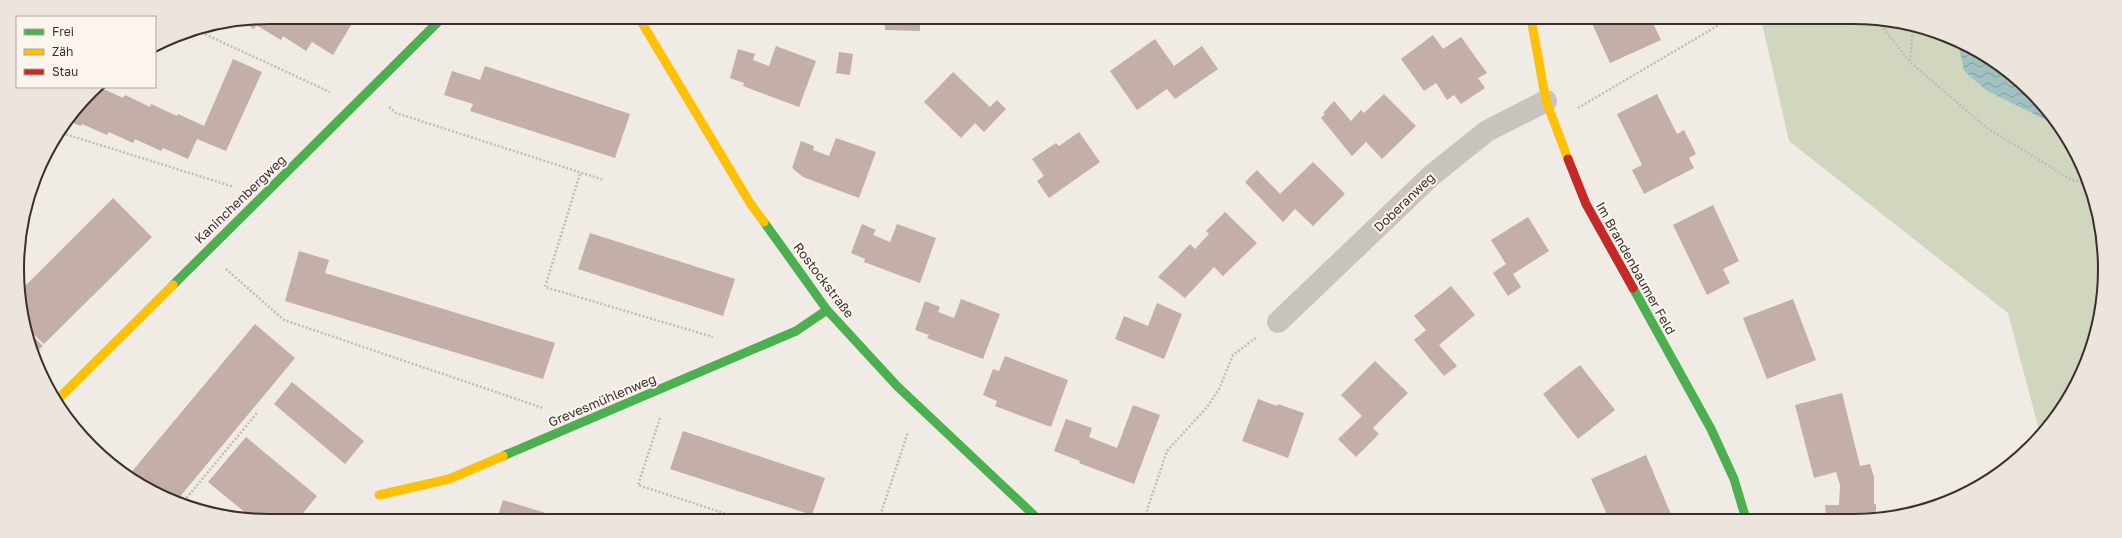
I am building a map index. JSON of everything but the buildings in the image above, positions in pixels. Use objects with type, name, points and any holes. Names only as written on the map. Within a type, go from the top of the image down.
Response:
[{"type":"street","name":"Kaninchenbergweg","points":[[60,397],[205,251],[436,24]]},
{"type":"street","name":"Rostockstraße","points":[[643,24],[750,203],[827,310],[897,386],[1033,514]]},
{"type":"street","name":"Im Brandenbaumer Feld","points":[[1532,24],[1548,110],[1586,204],[1711,429],[1734,478],[1745,514]]},
{"type":"street","name":"Doberanweg","points":[[1278,322],[1432,175],[1487,131],[1548,110]]},
{"type":"street","name":"Grevesmühlenweg","points":[[379,494],[449,479],[796,331],[827,310]]},
{"type":"path","points":[[1548,110],[1586,105],[1721,24]]},
{"type":"path","points":[[1881,26],[1910,62],[1987,128],[2070,179],[2082,183]]},
{"type":"path","points":[[1910,62],[1913,31]]},
{"type":"path","points":[[203,33],[338,96],[352,107]]},
{"type":"path","points":[[369,91],[396,113],[580,174],[604,180]]},
{"type":"path","points":[[65,134],[238,188],[254,204]]},
{"type":"path","points":[[580,174],[545,287],[714,337]]},
{"type":"path","points":[[205,251],[284,320],[546,410]]},
{"type":"path","points":[[1146,514],[1167,451],[1208,406],[1219,389],[1233,355],[1278,322]]},
{"type":"path","points":[[654,392],[663,410],[638,486],[728,514]]},
{"type":"path","points":[[881,514],[917,405]]},
{"type":"path","points":[[185,499],[257,413]]},
{"type":"green space","points":[[1762,24],[1853,24],[1885,26],[1916,32],[1932,37],[1959,48],[1964,71],[1987,91],[2048,121],[2057,133],[2073,161],[2085,190],[2090,206],[2096,237],[2098,269],[2096,301],[2090,332],[2085,348],[2065,392],[2039,429],[2008,313],[1789,141]]},
{"type":"water","points":[[1959,48],[1989,65],[2015,85],[2037,107],[2048,121],[1987,91],[1964,71]]},
{"type":"traffic: fast","points":[[173,285],[436,24]]},
{"type":"traffic: fast","points":[[764,222],[827,310],[897,386],[1033,514]]},
{"type":"traffic: fast","points":[[1633,288],[1711,429],[1734,479],[1744,514]]},
{"type":"traffic: fast","points":[[503,456],[796,331],[827,310]]},
{"type":"traffic: slow","points":[[643,24],[750,203],[764,222]]},
{"type":"traffic: slow","points":[[1532,24],[1546,101],[1568,159]]},
{"type":"traffic: slow","points":[[60,397],[173,285]]},
{"type":"traffic: slow","points":[[379,495],[449,479],[503,456]]},
{"type":"traffic: jam","points":[[1568,159],[1586,204],[1633,288]]}]
